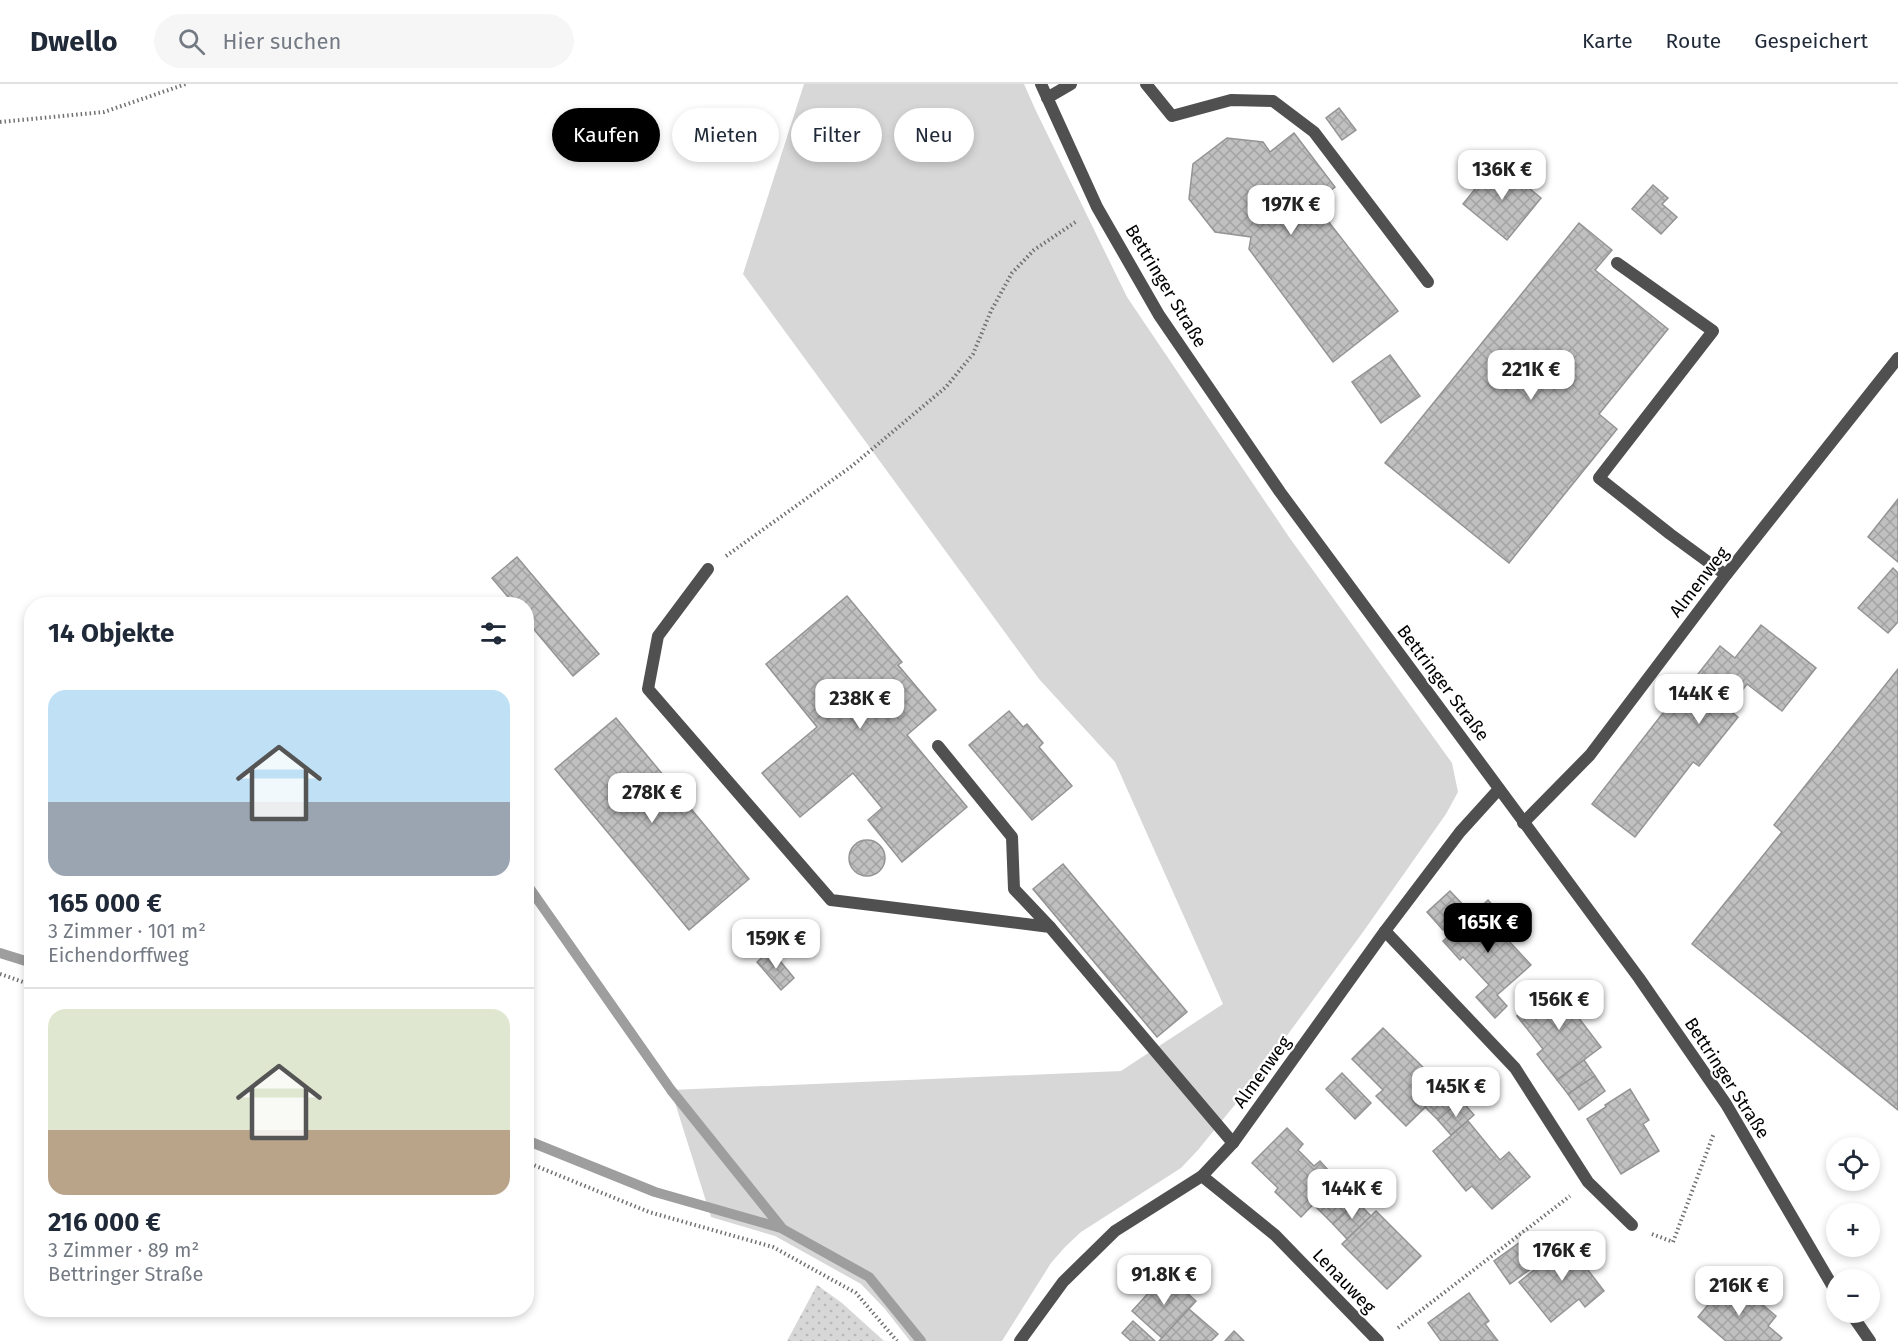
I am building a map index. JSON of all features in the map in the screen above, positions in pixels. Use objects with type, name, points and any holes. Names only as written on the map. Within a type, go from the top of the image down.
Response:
[{"type":"street","name":"Bettringer Straße","points":[[1041,84],[1097,207],[1159,315],[1280,492],[1523,823],[1624,956],[1725,1104],[1826,1275]]},
{"type":"street","points":[[1047,98],[1071,84]]},
{"type":"street","points":[[1146,84],[1172,116],[1232,100],[1273,101],[1314,132],[1428,282]]},
{"type":"street","points":[[1617,263],[1713,331],[1599,478],[1726,575]]},
{"type":"street","name":"Almenweg","points":[[1523,823],[1590,755],[1726,575],[1898,358]]},
{"type":"street","points":[[708,569],[658,636],[648,689],[831,900],[1050,927]]},
{"type":"street","points":[[938,746],[1012,837],[1014,890],[1050,927],[1233,1143]]},
{"type":"street","name":"Almenweg","points":[[1020,1341],[1062,1282],[1115,1232],[1202,1176],[1233,1143],[1385,931],[1460,832],[1499,789]]},
{"type":"street","points":[[1385,931],[1515,1068],[1588,1182],[1632,1225]]},
{"type":"street","name":"Lenauweg","points":[[1202,1176],[1275,1235],[1378,1341]]},
{"type":"street","points":[[1858,1323],[1870,1341]]},
{"type":"path","points":[[0,122],[104,112],[186,84]]},
{"type":"path","points":[[708,569],[852,466],[946,387],[973,354],[991,310],[1012,273],[1034,250],[1097,207]]},
{"type":"path","points":[[0,974],[24,982]]},
{"type":"path","points":[[1632,1225],[1673,1242],[1725,1104]]},
{"type":"path","points":[[534,1165],[649,1212],[773,1247],[855,1293],[897,1341]]},
{"type":"path","points":[[1390,1334],[1588,1182]]},
{"type":"shaded area","points":[[804,84],[1024,84],[1127,297],[1289,537],[1452,763],[1458,792],[1446,814],[1363,932],[1247,1090],[1198,1150],[1181,1168],[1081,1232],[1065,1247],[1051,1263],[1002,1341],[910,1341],[885,1309],[861,1284],[775,1236],[711,1217],[671,1090],[1121,1071],[1223,1004],[1115,762],[1039,679],[743,274],[791,124],[791,162],[882,162],[882,108],[796,108]]},
{"type":"shaded area","points":[[817,1285],[842,1303],[884,1341],[787,1341]]},
{"type":"building","points":[[1339,108],[1356,130],[1342,140],[1326,118]]},
{"type":"building","points":[[1294,133],[1335,187],[1314,203],[1398,311],[1333,362],[1249,249],[1251,237],[1215,232],[1189,199],[1193,164],[1227,138],[1263,142],[1270,152]]},
{"type":"building","points":[[1497,162],[1541,198],[1507,240],[1463,204]]},
{"type":"building","points":[[1653,185],[1668,198],[1662,204],[1677,217],[1661,234],[1632,209]]},
{"type":"building","points":[[1579,223],[1612,250],[1595,270],[1668,329],[1599,414],[1617,429],[1509,563],[1385,463]]},
{"type":"building","points":[[1390,355],[1420,396],[1381,423],[1352,382]]},
{"type":"building","points":[[1898,499],[1898,562],[1868,537]]},
{"type":"building","points":[[517,557],[599,654],[573,676],[534,630],[534,597],[508,597],[492,578]]},
{"type":"building","points":[[1893,568],[1898,573],[1898,622],[1888,633],[1858,608]]},
{"type":"building","points":[[847,596],[902,662],[898,665],[936,710],[907,735],[967,807],[902,862],[868,820],[882,808],[853,773],[800,817],[762,773],[817,727],[766,664]]},
{"type":"building","points":[[1761,625],[1816,668],[1782,711],[1747,684],[1728,709],[1738,717],[1699,766],[1693,762],[1635,837],[1592,804],[1688,681],[1691,683],[1720,646],[1735,658]]},
{"type":"building","points":[[1898,669],[1898,1110],[1692,944],[1782,832],[1774,825]]},
{"type":"building","points":[[1009,711],[1023,727],[1027,724],[1043,743],[1039,747],[1072,786],[1032,820],[969,745]]},
{"type":"building","points":[[616,718],[749,879],[689,930],[555,769]]},
{"type":"building","points":[[867,840],[880,845],[885,858],[880,871],[867,876],[854,871],[849,858],[854,845]]},
{"type":"building","points":[[1063,864],[1187,1012],[1157,1037],[1033,889]]},
{"type":"building","points":[[1450,891],[1467,909],[1443,930],[1427,912]]},
{"type":"building","points":[[1488,900],[1505,919],[1496,927],[1531,965],[1497,995],[1507,1006],[1495,1018],[1476,997],[1489,985],[1463,957],[1460,960],[1443,941]]},
{"type":"building","points":[[771,950],[794,978],[781,990],[757,962]]},
{"type":"building","points":[[1562,982],[1585,1011],[1578,1017],[1601,1047],[1557,1080],[1537,1054],[1543,1049],[1517,1016]]},
{"type":"building","points":[[1383,1028],[1432,1076],[1425,1082],[1438,1095],[1406,1126],[1376,1096],[1383,1090],[1352,1059]]},
{"type":"building","points":[[1584,1060],[1595,1076],[1568,1094],[1557,1080]]},
{"type":"building","points":[[1342,1073],[1371,1103],[1355,1119],[1326,1089]]},
{"type":"building","points":[[1595,1076],[1605,1091],[1579,1110],[1568,1094]]},
{"type":"building","points":[[1449,1085],[1461,1100],[1438,1120],[1425,1107]]},
{"type":"building","points":[[1630,1089],[1649,1120],[1643,1124],[1659,1151],[1621,1174],[1587,1119]]},
{"type":"building","points":[[1461,1100],[1474,1115],[1451,1135],[1438,1120]]},
{"type":"building","points":[[1468,1121],[1500,1160],[1509,1152],[1530,1177],[1492,1209],[1472,1186],[1466,1191],[1433,1151]]},
{"type":"building","points":[[1287,1128],[1303,1144],[1298,1150],[1314,1166],[1320,1161],[1337,1180],[1301,1217],[1275,1192],[1278,1188],[1252,1163]]},
{"type":"building","points":[[1337,1180],[1357,1202],[1333,1224],[1313,1204]]},
{"type":"building","points":[[1357,1202],[1371,1216],[1347,1239],[1333,1224]]},
{"type":"building","points":[[1376,1211],[1421,1256],[1387,1289],[1342,1244]]},
{"type":"building","points":[[1530,1235],[1546,1258],[1510,1284],[1494,1261]]},
{"type":"building","points":[[1577,1236],[1587,1250],[1578,1257],[1604,1291],[1585,1307],[1579,1299],[1551,1322],[1519,1282]]},
{"type":"building","points":[[1166,1274],[1196,1301],[1162,1338],[1132,1311]]},
{"type":"building","points":[[1727,1282],[1746,1298],[1750,1294],[1776,1316],[1768,1326],[1782,1338],[1779,1341],[1726,1341],[1698,1317]]},
{"type":"building","points":[[1469,1293],[1489,1321],[1485,1324],[1498,1341],[1441,1341],[1428,1323]]},
{"type":"building","points":[[1189,1309],[1218,1334],[1211,1341],[1159,1341]]},
{"type":"building","points":[[1133,1321],[1155,1341],[1131,1341],[1122,1333]]},
{"type":"building","points":[[1234,1331],[1244,1341],[1225,1341]]},
{"type":"waterway","points":[[534,894],[671,1090],[781,1227]]},
{"type":"waterway","points":[[0,953],[24,960]]},
{"type":"waterway","points":[[534,1143],[655,1192],[781,1228],[869,1277],[921,1341]]}]
